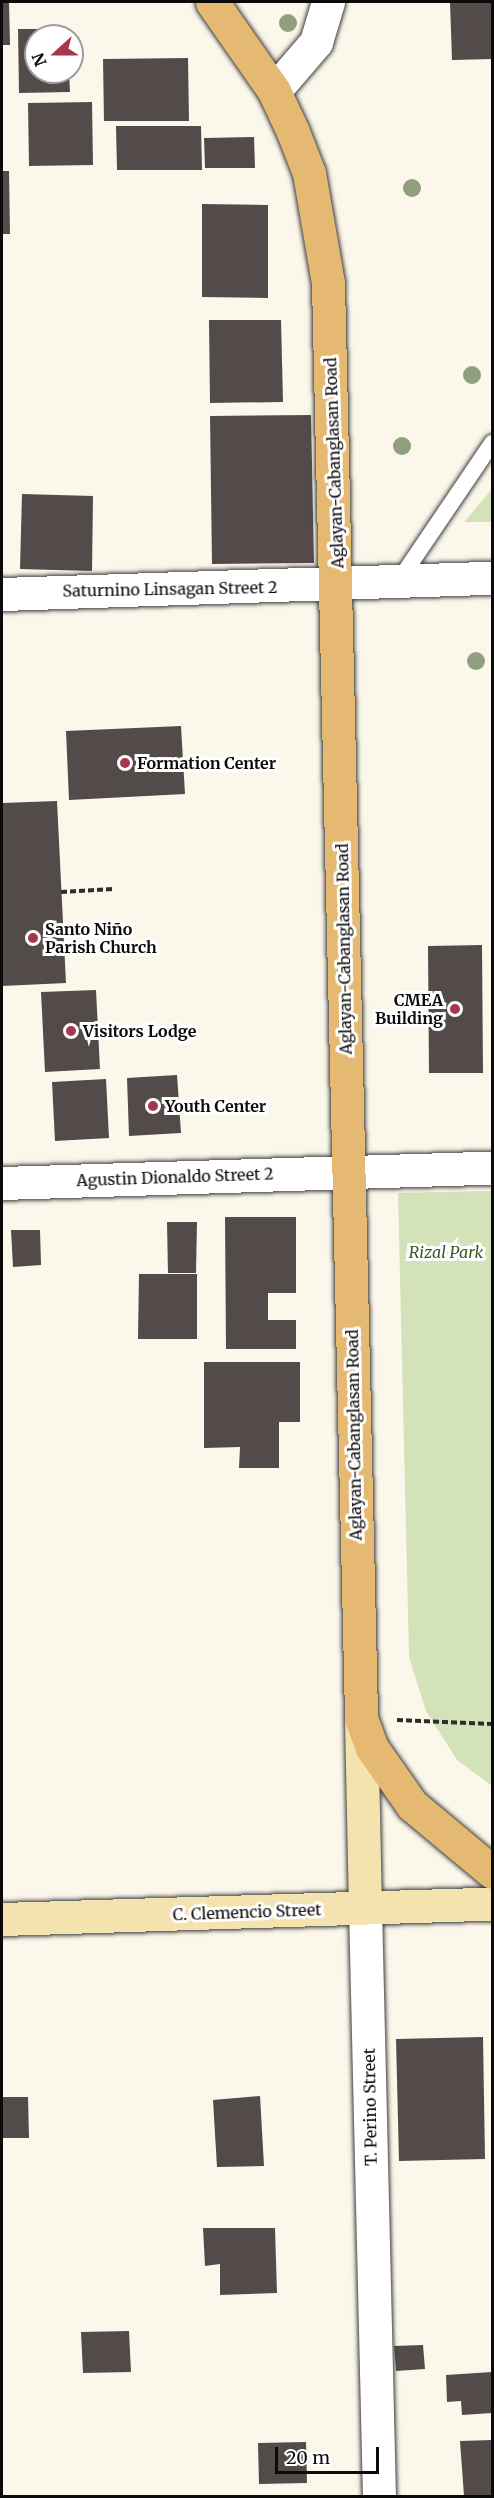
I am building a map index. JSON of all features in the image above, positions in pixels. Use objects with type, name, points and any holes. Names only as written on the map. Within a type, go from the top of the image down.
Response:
[{"type":"main road","name":"Aglayan-Cabanglasan Road","points":[[212,2],[274,91],[309,173],[322,233],[338,585],[348,1172],[361,1718],[372,1748],[412,1805],[492,1872]]},
{"type":"street","points":[[274,91],[316,42],[328,2]]},
{"type":"street","name":"Saturnino Linsagan Street 2","points":[[2,594],[338,585],[492,578]]},
{"type":"street","name":"Agustin Dionaldo Street 2","points":[[2,1183],[492,1168]]},
{"type":"street","name":"T. Perino Street","points":[[361,1718],[379,2496]]},
{"type":"street","name":"C. Clemencio Street","points":[[2,1919],[492,1904]]},
{"type":"lane","points":[[398,582],[492,443]]},
{"type":"path","points":[[62,892],[113,889]]},
{"type":"path","points":[[361,1718],[492,1724]]},
{"type":"green space","points":[[492,489],[492,522],[464,522]]},
{"type":"green space","name":"Rizal Park","points":[[492,1191],[492,1786],[457,1760],[426,1711],[409,1657],[398,1193]]},
{"type":"building","points":[[2,2],[9,2],[10,45],[2,45]]},
{"type":"building","points":[[450,2],[492,2],[492,59],[452,60]]},
{"type":"building","points":[[18,29],[24,29],[24,84],[70,84],[70,92],[19,93]]},
{"type":"building","points":[[188,58],[189,121],[104,121],[103,59]]},
{"type":"building","points":[[92,102],[93,165],[29,166],[28,103]]},
{"type":"building","points":[[116,126],[201,126],[202,170],[117,170]]},
{"type":"building","points":[[254,137],[255,168],[205,168],[204,138]]},
{"type":"building","points":[[2,171],[9,171],[10,234],[2,234]]},
{"type":"building","points":[[202,204],[268,205],[268,298],[202,297]]},
{"type":"building","points":[[209,320],[281,320],[283,402],[210,403]]},
{"type":"building","points":[[311,415],[314,563],[212,564],[210,416]]},
{"type":"building","points":[[22,494],[93,496],[92,571],[20,569]]},
{"type":"building","name":"Formation Center","points":[[181,726],[185,794],[69,800],[66,731]]},
{"type":"building","name":"Santo Niño Parish Church","points":[[57,801],[66,983],[2,986],[2,803]]},
{"type":"building","name":"CMEA Building","points":[[482,945],[483,1073],[429,1073],[428,946]]},
{"type":"building","name":"Visitors Lodge","points":[[96,990],[100,1069],[45,1072],[41,992]]},
{"type":"building","name":"Youth Center","points":[[177,1075],[181,1133],[129,1136],[127,1078]]},
{"type":"building","points":[[106,1079],[109,1138],[55,1141],[52,1082]]},
{"type":"building","points":[[225,1217],[296,1217],[296,1293],[268,1293],[268,1320],[296,1320],[296,1349],[226,1349]]},
{"type":"building","points":[[167,1222],[197,1222],[196,1273],[168,1273]]},
{"type":"building","points":[[11,1230],[40,1230],[41,1265],[13,1267]]},
{"type":"building","points":[[139,1274],[197,1274],[197,1339],[138,1339]]},
{"type":"building","points":[[204,1362],[300,1362],[300,1422],[279,1422],[279,1468],[239,1468],[240,1447],[204,1448]]},
{"type":"building","points":[[483,2037],[485,2159],[399,2161],[396,2039]]},
{"type":"building","points":[[260,2096],[264,2166],[217,2167],[213,2100]]},
{"type":"building","points":[[2,2097],[28,2097],[29,2138],[2,2138]]},
{"type":"building","points":[[203,2228],[275,2228],[277,2293],[220,2295],[220,2264],[205,2266]]},
{"type":"building","points":[[129,2331],[131,2372],[83,2373],[81,2332]]},
{"type":"building","points":[[423,2345],[425,2369],[396,2371],[394,2346]]},
{"type":"building","points":[[492,2372],[492,2413],[462,2415],[461,2401],[447,2402],[446,2375]]},
{"type":"building","points":[[492,2440],[492,2496],[464,2496],[460,2441]]},
{"type":"building","points":[[306,2442],[307,2483],[259,2484],[258,2443]]},
{"type":"place","name":"Formation Center","points":[[125,763]]},
{"type":"place","name":"Santo Niño Parish Church","points":[[33,938]]},
{"type":"place","name":"CMEA Building","points":[[455,1009]]},
{"type":"place","name":"Visitors Lodge","points":[[71,1031]]},
{"type":"place","name":"Youth Center","points":[[153,1106]]}]
